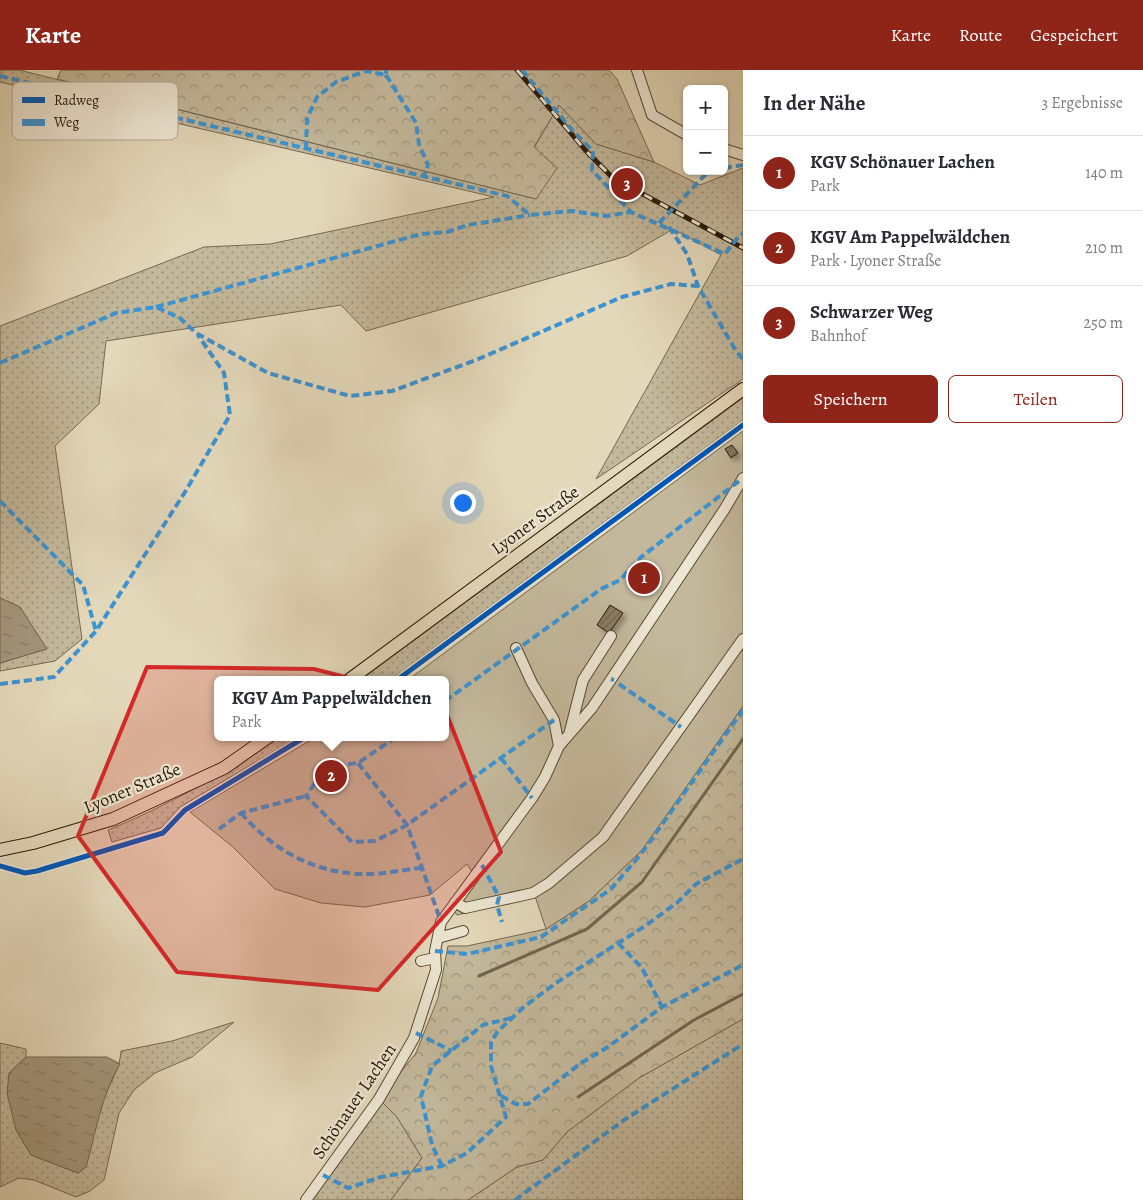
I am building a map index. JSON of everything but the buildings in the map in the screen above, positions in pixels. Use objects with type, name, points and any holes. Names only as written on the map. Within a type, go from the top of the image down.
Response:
[{"type":"main road","name":"Lyoner Straße","points":[[354,676],[743,389]]},
{"type":"main road","name":"Lyoner Straße","points":[[0,850],[33,843],[113,819],[224,768],[262,741]]},
{"type":"lane","points":[[637,70],[652,115],[683,133]]},
{"type":"lane","points":[[728,150],[743,155]]},
{"type":"lane","name":"Schönauer Lachen","points":[[306,1200],[379,1099],[414,1038],[436,970],[435,958],[441,922],[536,791],[545,777],[559,746],[592,708],[724,510],[743,478]]},
{"type":"lane","points":[[570,732],[583,680],[611,636]]},
{"type":"lane","points":[[455,902],[465,908],[532,893],[550,883],[603,837],[743,639]]},
{"type":"lane","points":[[516,648],[532,683],[554,720],[559,746]]},
{"type":"lane","points":[[438,938],[463,931]]},
{"type":"lane","points":[[421,961],[435,958]]},
{"type":"highlighted area","points":[[147,667],[314,669],[442,702],[501,852],[378,990],[177,972],[78,836]]},
{"type":"green space","points":[[0,70],[19,70],[67,82],[12,82],[12,85],[0,82]]},
{"type":"green space","points":[[61,70],[609,70],[617,79],[654,162],[596,144],[559,105],[534,147],[557,168],[536,199],[178,109],[178,82],[69,82],[57,79]]},
{"type":"green space","points":[[559,105],[596,144],[654,162],[700,185],[743,168],[743,379],[596,479],[721,255],[673,229],[627,256],[366,331],[341,305],[106,341],[99,404],[55,446],[82,639],[55,661],[0,671],[0,663],[46,649],[20,607],[0,598],[0,326],[204,247],[270,244],[494,197],[178,123],[178,110],[536,199],[534,148]]},
{"type":"green space","points":[[743,398],[743,420],[404,670],[396,676],[365,676]]},
{"type":"green space","points":[[743,431],[743,706],[642,850],[589,901],[546,929],[535,896],[457,915],[453,910],[476,878],[467,864],[430,895],[365,907],[321,903],[275,889],[233,847],[190,812],[309,741],[449,741],[449,676],[413,676]]},
{"type":"green space","points":[[743,706],[743,1019],[639,1078],[567,1132],[543,1160],[517,1167],[468,1200],[391,1200],[422,1158],[397,1117],[379,1099],[416,1053],[438,998],[448,946],[467,946],[546,929],[589,901],[642,850]]},
{"type":"green space","points":[[273,741],[291,741],[180,807],[161,828],[112,842],[108,830],[153,810],[238,764]]},
{"type":"green space","points":[[743,1019],[743,1200],[468,1200],[517,1167],[543,1160],[567,1132],[639,1078]]},
{"type":"green space","points":[[234,1022],[192,1057],[155,1073],[134,1090],[119,1113],[104,1180],[90,1191],[76,1197],[34,1180],[19,1178],[0,1187],[0,1043],[26,1049],[26,1057],[9,1073],[16,1130],[31,1155],[78,1173],[86,1167],[101,1106],[116,1072],[121,1051],[172,1041]]},
{"type":"green space","points":[[379,1099],[397,1117],[422,1158],[391,1200],[306,1200]]},
{"type":"water","points":[[0,598],[20,607],[47,649],[0,663]]},
{"type":"water","points":[[26,1057],[107,1057],[120,1064],[113,1076],[104,1101],[86,1167],[78,1173],[31,1155],[16,1130],[7,1093],[9,1073]]},
{"type":"waterway","points":[[479,976],[587,929],[642,882],[743,739]]},
{"type":"waterway","points":[[578,1097],[694,1020],[743,994]]},
{"type":"railway","points":[[517,70],[587,152],[613,178],[743,248]]},
{"type":"marked path","points":[[306,149],[307,118],[317,97],[336,82],[366,71],[386,75],[386,70]]},
{"type":"marked path","points":[[522,70],[573,131],[593,151],[592,170],[631,212],[725,254],[739,236],[743,234]]},
{"type":"marked path","points":[[386,75],[416,123],[419,144],[428,165],[424,177]]},
{"type":"marked path","points":[[0,76],[25,82]]},
{"type":"marked path","points":[[178,118],[507,196],[530,215],[572,211],[606,216],[631,212]]},
{"type":"marked path","points":[[728,167],[743,165]]},
{"type":"marked path","points":[[659,223],[705,175]]},
{"type":"marked path","points":[[156,307],[421,234],[447,232],[468,225],[530,215]]},
{"type":"marked path","points":[[669,227],[687,254],[698,286],[736,351],[743,359]]},
{"type":"marked path","points":[[0,363],[116,313],[156,307],[180,318],[196,333],[268,373],[350,396],[392,391],[476,360],[622,297],[671,284],[698,286]]},
{"type":"marked path","points":[[0,684],[54,677],[96,631],[185,492],[230,415],[224,373],[198,335]]},
{"type":"marked path","points":[[449,698],[601,589],[620,580],[640,558],[739,481]]},
{"type":"marked path","points":[[0,501],[83,585],[96,631]]},
{"type":"marked path","points":[[619,684],[681,727]]},
{"type":"marked path","points":[[435,951],[467,954],[541,937],[611,889],[641,854],[743,710]]},
{"type":"marked path","points":[[390,741],[358,763],[341,765],[319,777],[306,796],[352,842],[375,841],[407,825],[554,720]]},
{"type":"marked path","points":[[501,758],[532,798]]},
{"type":"marked path","points":[[358,763],[407,825],[441,922]]},
{"type":"marked path","points":[[219,829],[241,813],[306,796]]},
{"type":"marked path","points":[[241,813],[253,826],[280,848],[309,863],[326,869],[368,874],[421,868]]},
{"type":"marked path","points":[[323,1175],[348,1188],[381,1177],[442,1166],[467,1153],[506,1117],[491,1066],[491,1042],[498,1031],[525,1006],[556,983],[645,926],[678,902],[696,884],[743,859]]},
{"type":"marked path","points":[[482,865],[499,897],[497,905],[502,922]]},
{"type":"marked path","points":[[618,943],[642,968],[662,1007]]},
{"type":"marked path","points":[[501,1096],[516,1104],[528,1104],[581,1063],[608,1047],[662,1007],[743,965]]},
{"type":"marked path","points":[[442,1166],[432,1145],[421,1096],[432,1066],[483,1025],[511,1018]]},
{"type":"marked path","points":[[416,1033],[452,1051]]},
{"type":"marked path","points":[[515,1200],[624,1120],[743,1044]]},
{"type":"cycle path","points":[[402,676],[743,425]]},
{"type":"cycle path","points":[[0,866],[25,873],[37,871],[163,833],[185,810],[298,741]]},
{"type":"place","name":"Schwarzer Weg","points":[[627,184]]},
{"type":"place","name":"KGV Schönauer Lachen","points":[[644,578]]},
{"type":"place","name":"KGV Am Pappelwäldchen","points":[[331,776]]}]
